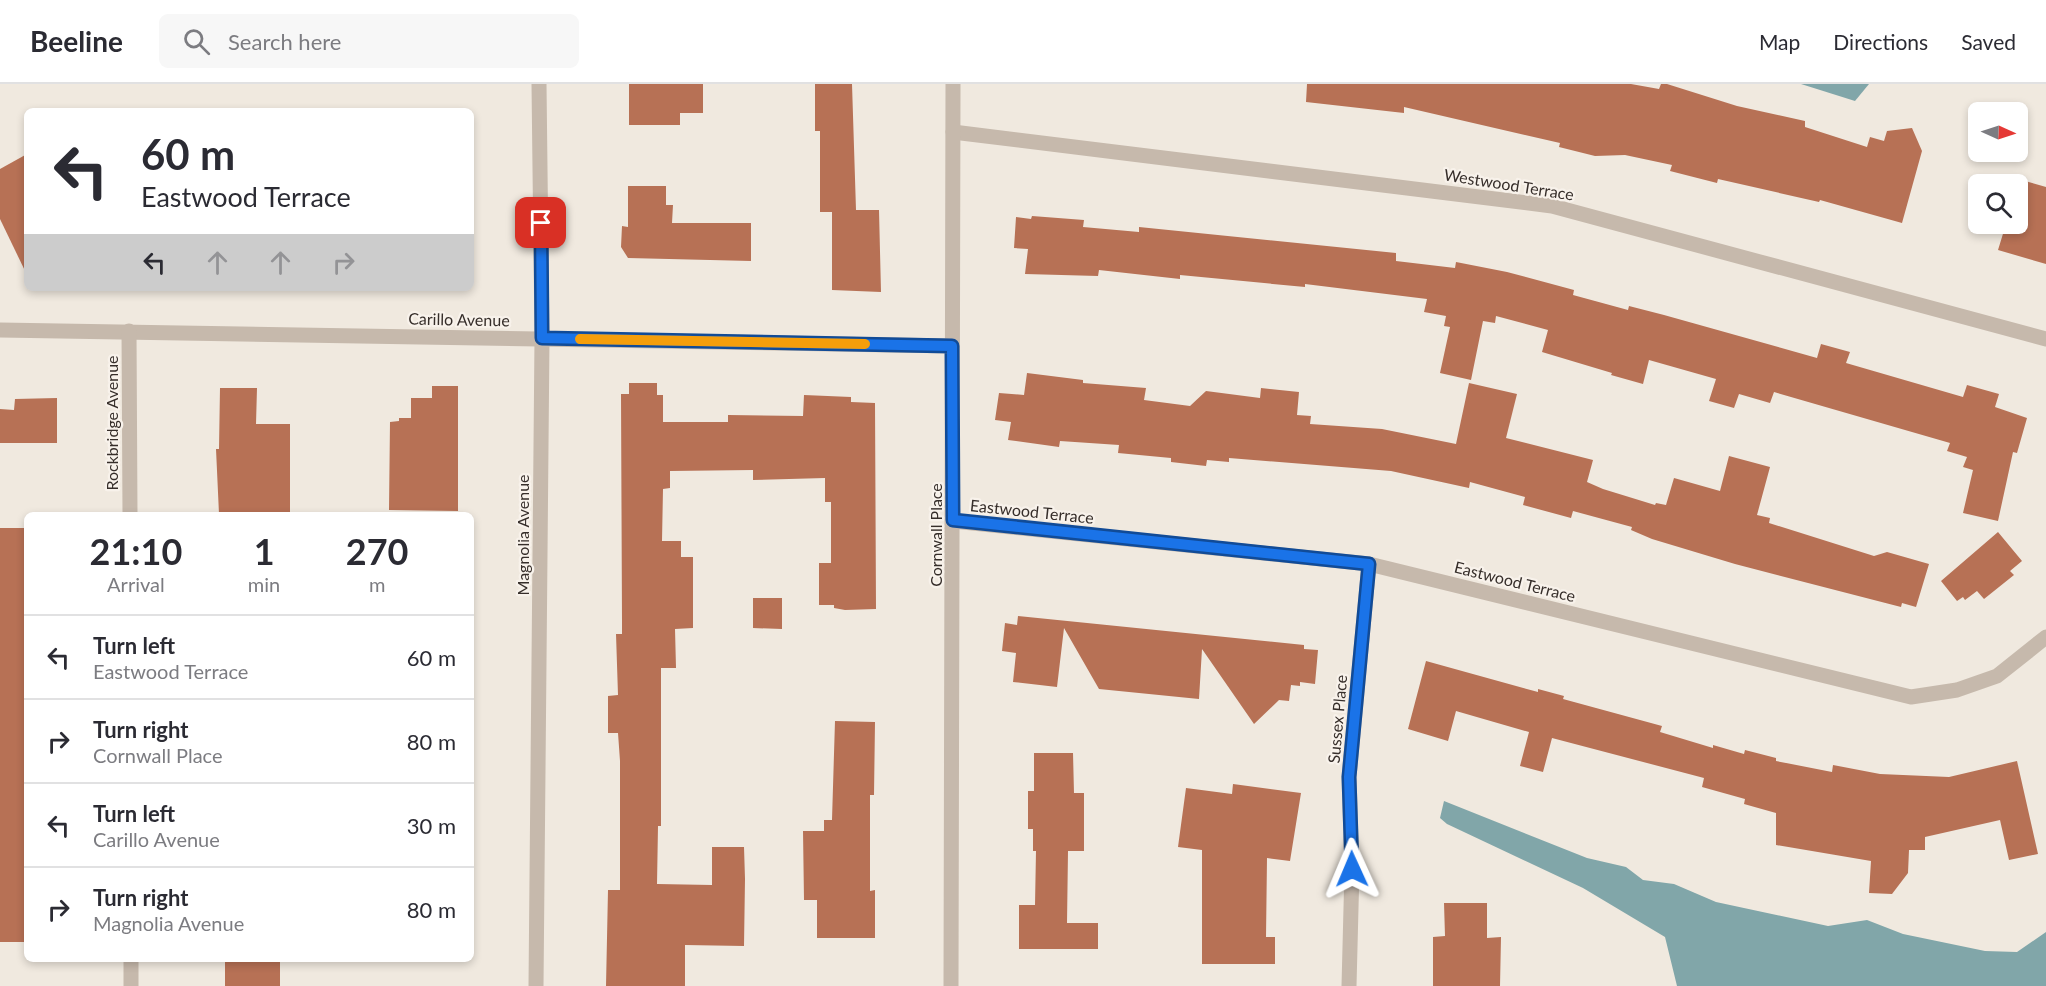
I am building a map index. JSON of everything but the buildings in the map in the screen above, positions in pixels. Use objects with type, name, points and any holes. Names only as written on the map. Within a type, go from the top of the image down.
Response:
[{"type":"street","name":"Magnolia Avenue","points":[[536,986],[542,338],[540,84]]},
{"type":"street","name":"Cornwall Place","points":[[951,986],[953,84]]},
{"type":"street","name":"Westwood Terrace","points":[[953,132],[1552,206],[2046,339]]},
{"type":"street","name":"Carillo Avenue","points":[[0,330],[952,346]]},
{"type":"street","name":"Rockbridge Avenue","points":[[129,331],[130,512]]},
{"type":"street","name":"Eastwood Terrace","points":[[953,520],[1369,564],[1911,697],[1957,690],[1997,676],[2046,638]]},
{"type":"street","name":"Sussex Place","points":[[1349,986],[1352,869],[1349,777],[1369,564]]},
{"type":"street","points":[[131,962],[131,986]]},
{"type":"water","points":[[1801,84],[1869,84],[1855,101]]},
{"type":"water","points":[[1444,801],[1587,858],[1626,867],[1643,880],[1674,884],[1716,902],[1828,926],[1867,920],[1903,934],[1985,951],[2017,952],[2046,932],[2046,986],[1677,986],[1665,937],[1583,888],[1447,824],[1440,818]]},
{"type":"slow traffic","points":[[580,339],[865,344]]},
{"type":"route","points":[[541,223],[542,338],[952,346],[953,520],[1369,564],[1349,777],[1352,869]]}]
